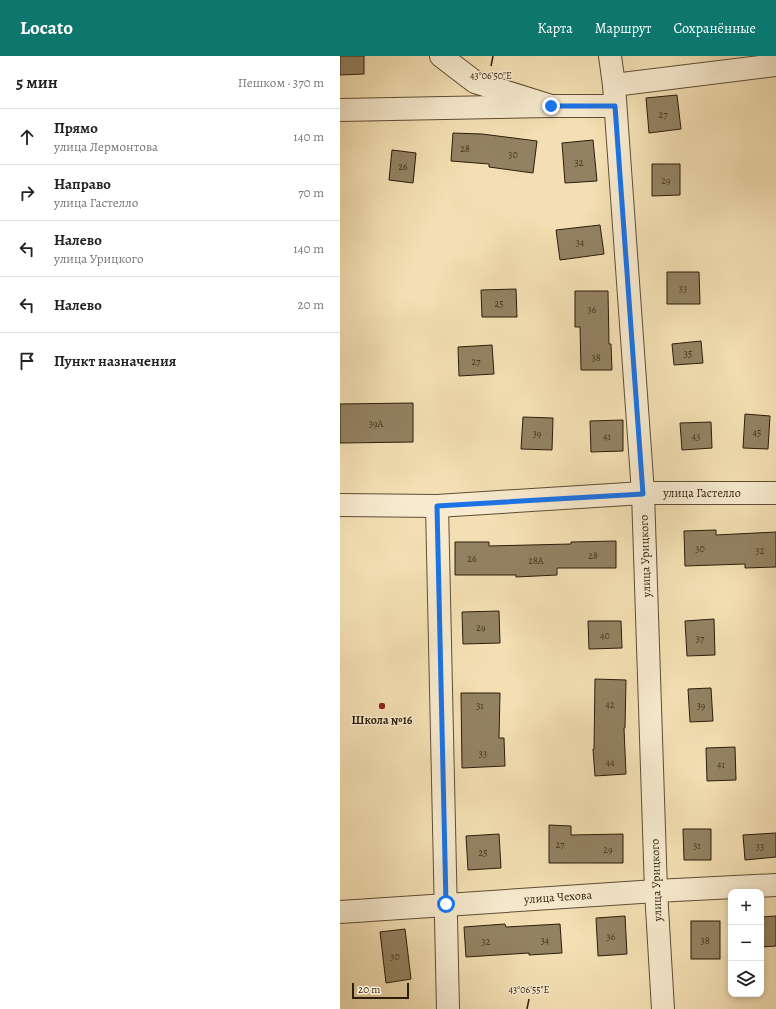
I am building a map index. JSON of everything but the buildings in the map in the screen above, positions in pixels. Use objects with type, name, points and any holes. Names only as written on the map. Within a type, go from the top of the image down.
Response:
[{"type":"street","points":[[441,56],[475,82],[551,106]]},
{"type":"street","name":"улица Урицкого","points":[[610,56],[615,95],[643,494],[656,891],[663,1009]]},
{"type":"street","points":[[340,110],[551,106],[776,65]]},
{"type":"street","name":"улица Гастелло","points":[[340,506],[437,506],[643,494],[776,493]]},
{"type":"street","points":[[437,506],[448,1009]]},
{"type":"street","name":"улица Чехова","points":[[340,912],[446,904],[776,885]]},
{"type":"place","name":"Школа №16","points":[[382,706]]},
{"type":"route","points":[[446,904],[437,506],[643,494],[615,106],[551,106]]}]
